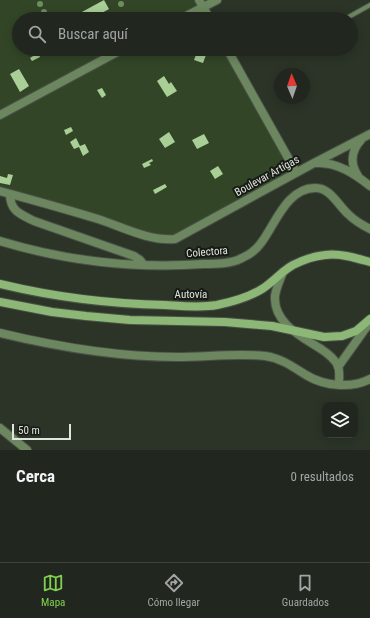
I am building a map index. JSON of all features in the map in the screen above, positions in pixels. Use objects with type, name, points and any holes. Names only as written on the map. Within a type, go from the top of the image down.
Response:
[{"type":"street","points":[[190,12],[202,4],[217,0]]},
{"type":"street","points":[[0,115],[110,56]]},
{"type":"street","points":[[231,56],[296,172]]},
{"type":"street","points":[[358,177],[353,169],[353,153],[366,136]]},
{"type":"street","name":"Boulevar Artígas","points":[[10,194],[99,219],[127,230],[152,237],[175,239],[296,172],[366,136]]},
{"type":"street","points":[[314,163],[323,162],[335,165],[358,177],[370,186]]},
{"type":"street","name":"Colectora","points":[[0,241],[91,262],[115,265],[192,265],[229,263],[241,259],[249,254],[261,243],[277,215],[288,202],[298,193],[308,188],[324,190],[332,196],[348,214],[370,229]]},
{"type":"street","points":[[0,191],[10,194],[10,202],[12,207],[29,219],[134,256],[144,265]]},
{"type":"street","name":"Autovía","points":[[0,284],[69,297],[151,305],[216,305],[251,295],[263,288],[293,265],[311,258],[326,255],[338,255],[370,262]]},
{"type":"street","points":[[283,272],[275,295],[276,306],[281,317],[291,330],[333,359],[338,367],[339,385]]},
{"type":"street","points":[[0,302],[52,312],[86,316],[136,320],[225,322],[272,326],[324,337],[336,337],[356,332],[370,319]]},
{"type":"street","points":[[338,367],[370,322]]},
{"type":"street","points":[[0,333],[56,346],[113,354],[178,357],[266,356],[282,361],[307,376],[319,381],[339,385],[356,385],[370,379]]},
{"type":"street","points":[[0,428],[27,450]]},
{"type":"lane","points":[[358,12],[370,5]]},
{"type":"green space","points":[[0,0],[199,0],[206,12],[12,12],[12,56],[231,56],[296,172],[169,239],[0,191]]},
{"type":"building","points":[[104,0],[109,9],[104,12],[82,12]]},
{"type":"building","points":[[33,56],[40,57],[32,61],[30,58]]},
{"type":"building","points":[[196,56],[206,56],[203,63],[194,60]]},
{"type":"building","points":[[19,69],[29,86],[20,92],[10,74]]},
{"type":"building","points":[[164,76],[169,84],[171,82],[177,91],[167,97],[157,81]]},
{"type":"building","points":[[102,88],[106,95],[102,98],[97,90]]},
{"type":"building","points":[[71,127],[73,131],[66,135],[64,130]]},
{"type":"building","points":[[169,132],[175,142],[165,148],[159,139]]},
{"type":"building","points":[[204,134],[209,143],[197,149],[192,140]]},
{"type":"building","points":[[76,138],[80,146],[85,144],[89,152],[83,156],[79,147],[74,149],[70,142]]},
{"type":"building","points":[[152,159],[153,161],[149,163],[151,165],[144,168],[142,164]]},
{"type":"building","points":[[218,166],[223,174],[215,179],[210,171]]},
{"type":"building","points":[[8,174],[13,175],[10,185],[0,183],[0,176],[7,178]]},
{"type":"building","points":[[165,184],[167,187],[155,194],[153,190]]}]
